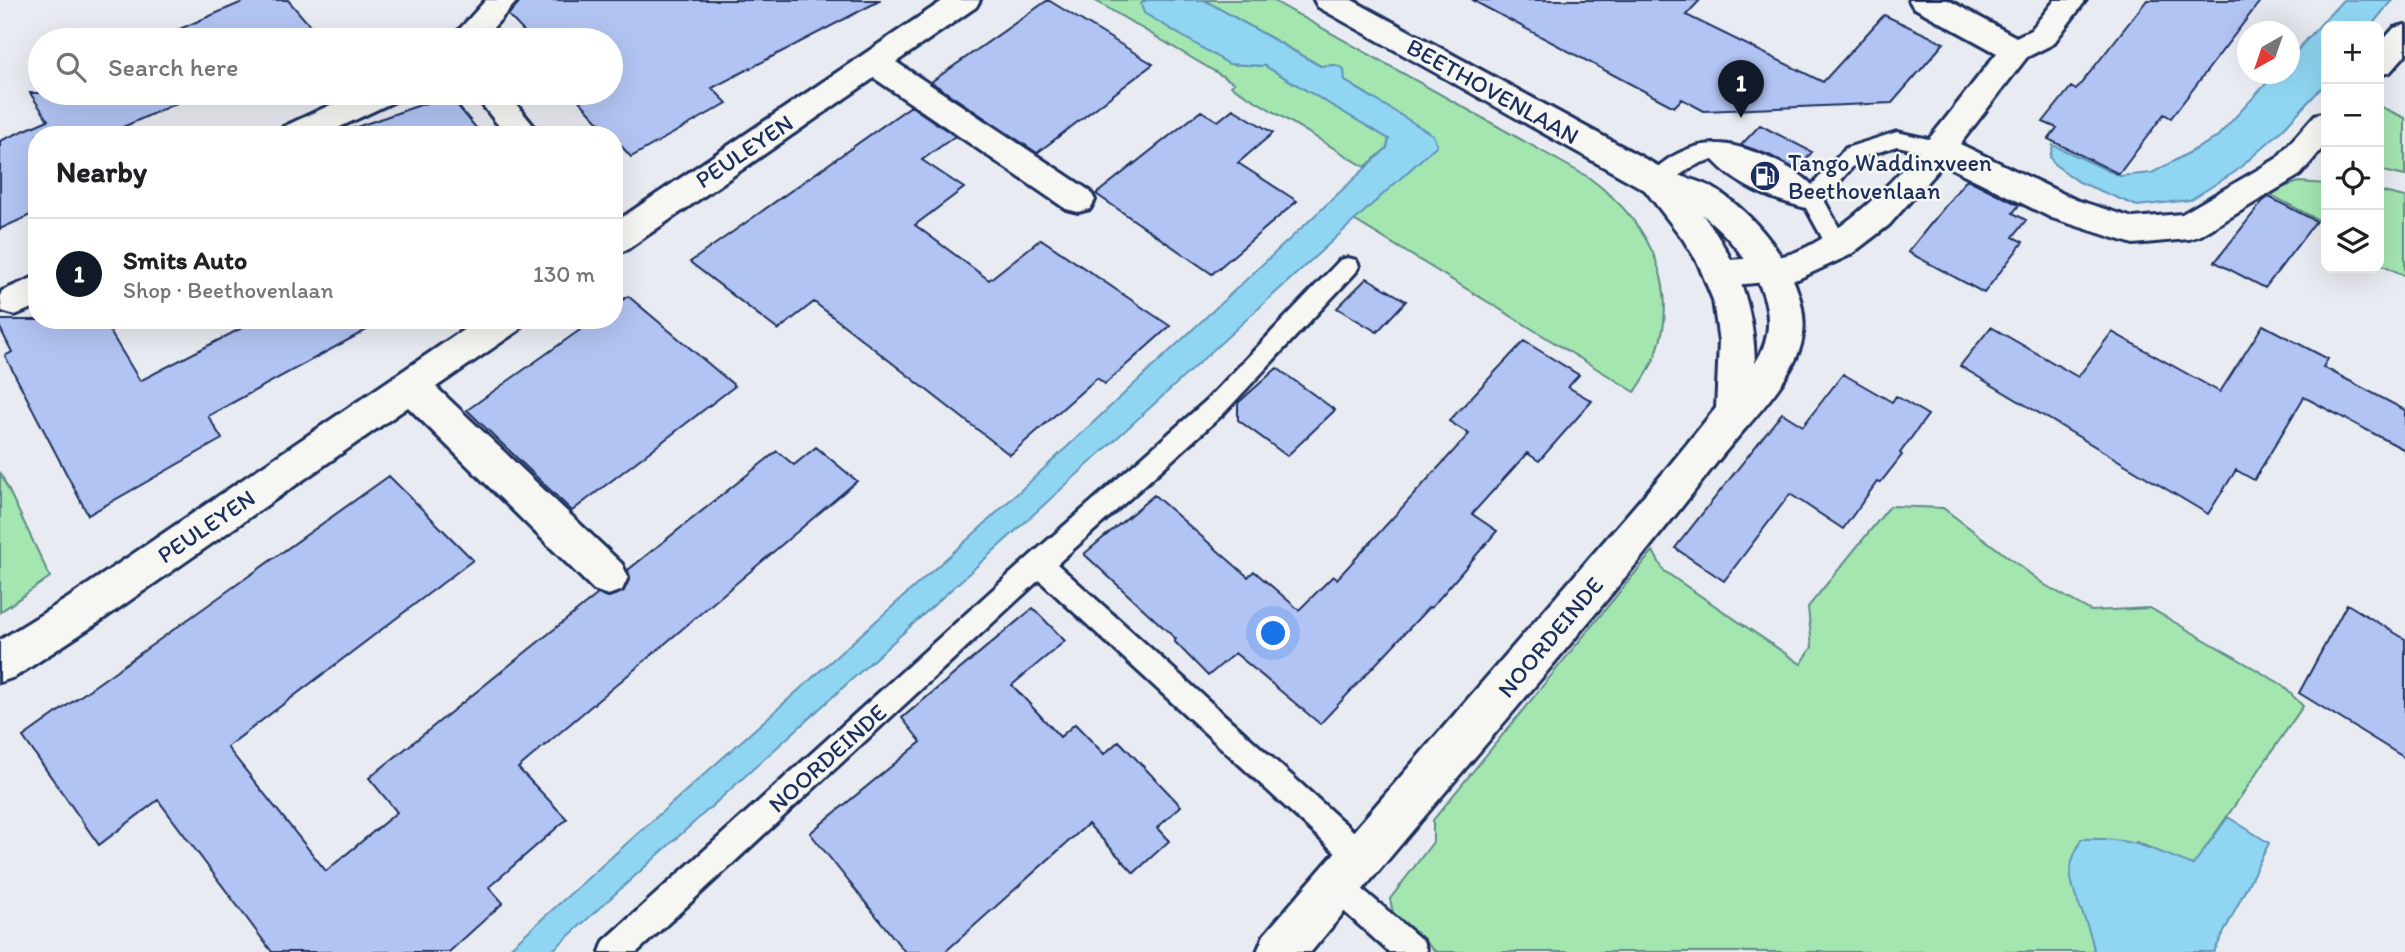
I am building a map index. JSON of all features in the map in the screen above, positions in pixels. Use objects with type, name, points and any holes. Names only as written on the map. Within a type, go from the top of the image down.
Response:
[{"type":"street","points":[[476,28],[503,0]]},
{"type":"street","name":"PEULEYEN","points":[[623,231],[965,0]]},
{"type":"street","name":"BEETHOVENLAAN","points":[[1329,0],[1657,181],[1696,195],[1717,209],[1754,245],[1770,268]]},
{"type":"street","points":[[1924,0],[2016,50]]},
{"type":"street","points":[[1734,413],[1738,348],[1730,292],[1723,273],[1798,266],[1838,246],[1877,216],[1939,148],[2016,50],[2042,37],[2071,0]]},
{"type":"street","points":[[2384,58],[2405,35]]},
{"type":"street","points":[[875,63],[1078,200]]},
{"type":"street","points":[[313,126],[358,105]]},
{"type":"street","points":[[499,105],[517,126]]},
{"type":"street","points":[[1939,148],[2064,209],[2133,230],[2189,226],[2288,167],[2321,129]]},
{"type":"street","name":"BEETHOVENLAAN","points":[[1657,181],[1671,203],[1698,233],[1723,273]]},
{"type":"street","name":"NOORDEINDE","points":[[1281,952],[1585,596],[1734,413],[1769,375],[1784,341],[1786,318],[1781,290],[1770,268]]},
{"type":"street","name":"PEULEYEN","points":[[0,663],[412,387],[493,329]]},
{"type":"street","points":[[412,387],[608,578]]},
{"type":"lane","points":[[1811,201],[1853,153],[1897,139],[1939,148]]},
{"type":"lane","points":[[1657,181],[1671,168],[1694,156],[1717,151],[1733,170],[1781,195],[1811,201],[1829,226],[1838,246]]},
{"type":"lane","name":"NOORDEINDE","points":[[615,952],[1039,564],[1215,407],[1348,266]]},
{"type":"lane","points":[[1039,564],[1412,952]]},
{"type":"green space","points":[[1094,0],[1146,0],[1141,4],[1229,64],[1265,66],[1389,139],[1387,148],[1365,167],[1231,86],[1234,83]]},
{"type":"green space","points":[[1204,0],[1272,0],[1588,177],[1614,199],[1635,222],[1650,248],[1661,275],[1665,303],[1662,333],[1652,362],[1635,392],[1354,220],[1436,145],[1345,81],[1335,65],[1321,66]]},
{"type":"green space","points":[[2384,108],[2405,118],[2405,176],[2384,171]]},
{"type":"green space","points":[[2299,182],[2321,184],[2321,221],[2267,193]]},
{"type":"green space","points":[[2384,192],[2405,197],[2405,276],[2384,266]]},
{"type":"green space","points":[[0,472],[50,577],[0,612]]},
{"type":"green space","points":[[1890,506],[1943,508],[2045,585],[2091,611],[2150,608],[2281,684],[2303,706],[2193,866],[2136,842],[2092,937],[2094,952],[1436,952],[1393,913],[1390,899],[1433,842],[1433,820],[1653,551],[1664,571],[1801,664],[1812,647],[1808,607]]},
{"type":"water","points":[[1146,0],[1204,0],[1320,66],[1335,65],[1344,69],[1345,81],[1433,135],[1437,145],[551,952],[505,952],[977,531],[1387,148],[1389,139],[1265,66],[1229,64],[1144,13],[1141,4]]},
{"type":"water","points":[[2343,0],[2392,0],[2375,21],[2324,21]]},
{"type":"water","points":[[2321,24],[2321,88],[2280,132],[2235,172],[2190,200],[2137,206],[2079,182],[2054,164],[2050,157],[2053,145],[2120,176],[2152,173],[2216,138],[2266,84],[2300,84],[2300,47]]},
{"type":"water","points":[[2228,817],[2269,843],[2214,952],[2094,952],[2071,876],[2071,866],[2081,839],[2126,842],[2193,865]]},
{"type":"building","points":[[247,0],[288,0],[312,28],[182,28]]},
{"type":"building","points":[[521,0],[881,0],[712,88],[727,103],[631,157],[623,148],[623,126],[603,126],[583,105],[623,105],[623,28],[520,28],[508,15]]},
{"type":"building","points":[[1048,0],[1153,64],[1037,153],[931,82]]},
{"type":"building","points":[[1472,0],[1700,0],[1686,15],[1823,82],[1884,15],[1944,43],[1892,103],[1704,111],[1682,99],[1674,107]]},
{"type":"building","points":[[2147,0],[2261,0],[2245,21],[2237,21],[2237,31],[2171,118],[2164,114],[2119,174],[2048,139],[2057,128],[2043,122],[2071,87],[2076,90]]},
{"type":"building","points":[[38,105],[172,105],[125,126],[34,126],[48,120]]},
{"type":"building","points":[[420,105],[457,105],[475,126],[360,126]]},
{"type":"building","points":[[911,106],[955,136],[922,160],[964,188],[915,225],[989,280],[1041,239],[1170,326],[1105,384],[1097,378],[1010,455],[814,302],[778,330],[690,262]]},
{"type":"building","points":[[1233,109],[1273,133],[1238,163],[1297,201],[1212,274],[1096,194],[1201,111],[1218,121]]},
{"type":"building","points":[[1760,125],[1812,152],[1797,170],[1769,155],[1741,145]]},
{"type":"building","points":[[28,129],[28,216],[0,229],[0,141]]},
{"type":"building","points":[[1967,179],[2019,205],[2013,213],[2026,220],[2013,237],[2023,242],[1984,293],[1908,252]]},
{"type":"building","points":[[2269,197],[2316,221],[2265,288],[2215,262]]},
{"type":"building","points":[[1367,278],[1406,301],[1377,332],[1337,308]]},
{"type":"building","points":[[628,296],[735,386],[572,511],[467,410],[581,329],[623,329],[623,300]]},
{"type":"building","points":[[0,320],[28,320],[28,329],[108,329],[140,381],[240,329],[368,329],[208,416],[222,439],[88,515],[5,356],[12,352],[0,328]]},
{"type":"building","points":[[2263,325],[2328,359],[2323,367],[2405,410],[2405,450],[2304,397],[2254,480],[2236,470],[2208,514],[1960,366],[1991,327],[2078,377],[2112,332],[2220,392]]},
{"type":"building","points":[[1524,341],[1579,375],[1568,387],[1592,401],[1539,461],[1527,453],[1472,514],[1497,531],[1431,608],[1429,607],[1320,724],[1235,653],[1208,676],[1174,641],[1176,639],[1084,554],[1154,495],[1248,577],[1254,571],[1299,610],[1333,576],[1337,579],[1469,434],[1449,421]]},
{"type":"building","points":[[1277,368],[1335,410],[1287,456],[1238,420],[1238,403]]},
{"type":"building","points":[[1843,374],[1892,402],[1896,396],[1928,415],[1900,453],[1902,455],[1880,483],[1877,482],[1843,529],[1790,494],[1724,581],[1675,548],[1782,413],[1803,426]]},
{"type":"building","points":[[816,447],[857,481],[518,768],[567,819],[489,887],[503,903],[449,952],[272,952],[158,800],[99,845],[23,737],[389,476],[473,560],[227,747],[326,871],[397,812],[369,778],[598,594],[609,597],[623,592],[630,578],[628,570],[777,451],[794,465]]},
{"type":"building","points":[[2347,604],[2405,639],[2405,758],[2299,693]]},
{"type":"building","points":[[1033,608],[1065,641],[1012,685],[1060,737],[1075,724],[1104,754],[1119,741],[1181,806],[1157,828],[1169,841],[1134,873],[1088,824],[945,952],[905,952],[810,833],[921,742],[902,718]]},
{"type":"place","name":"Smits Auto","points":[[1741,118]]},
{"type":"place","name":"Tango Waddinxveen Beethovenlaan","points":[[1765,176]]}]
